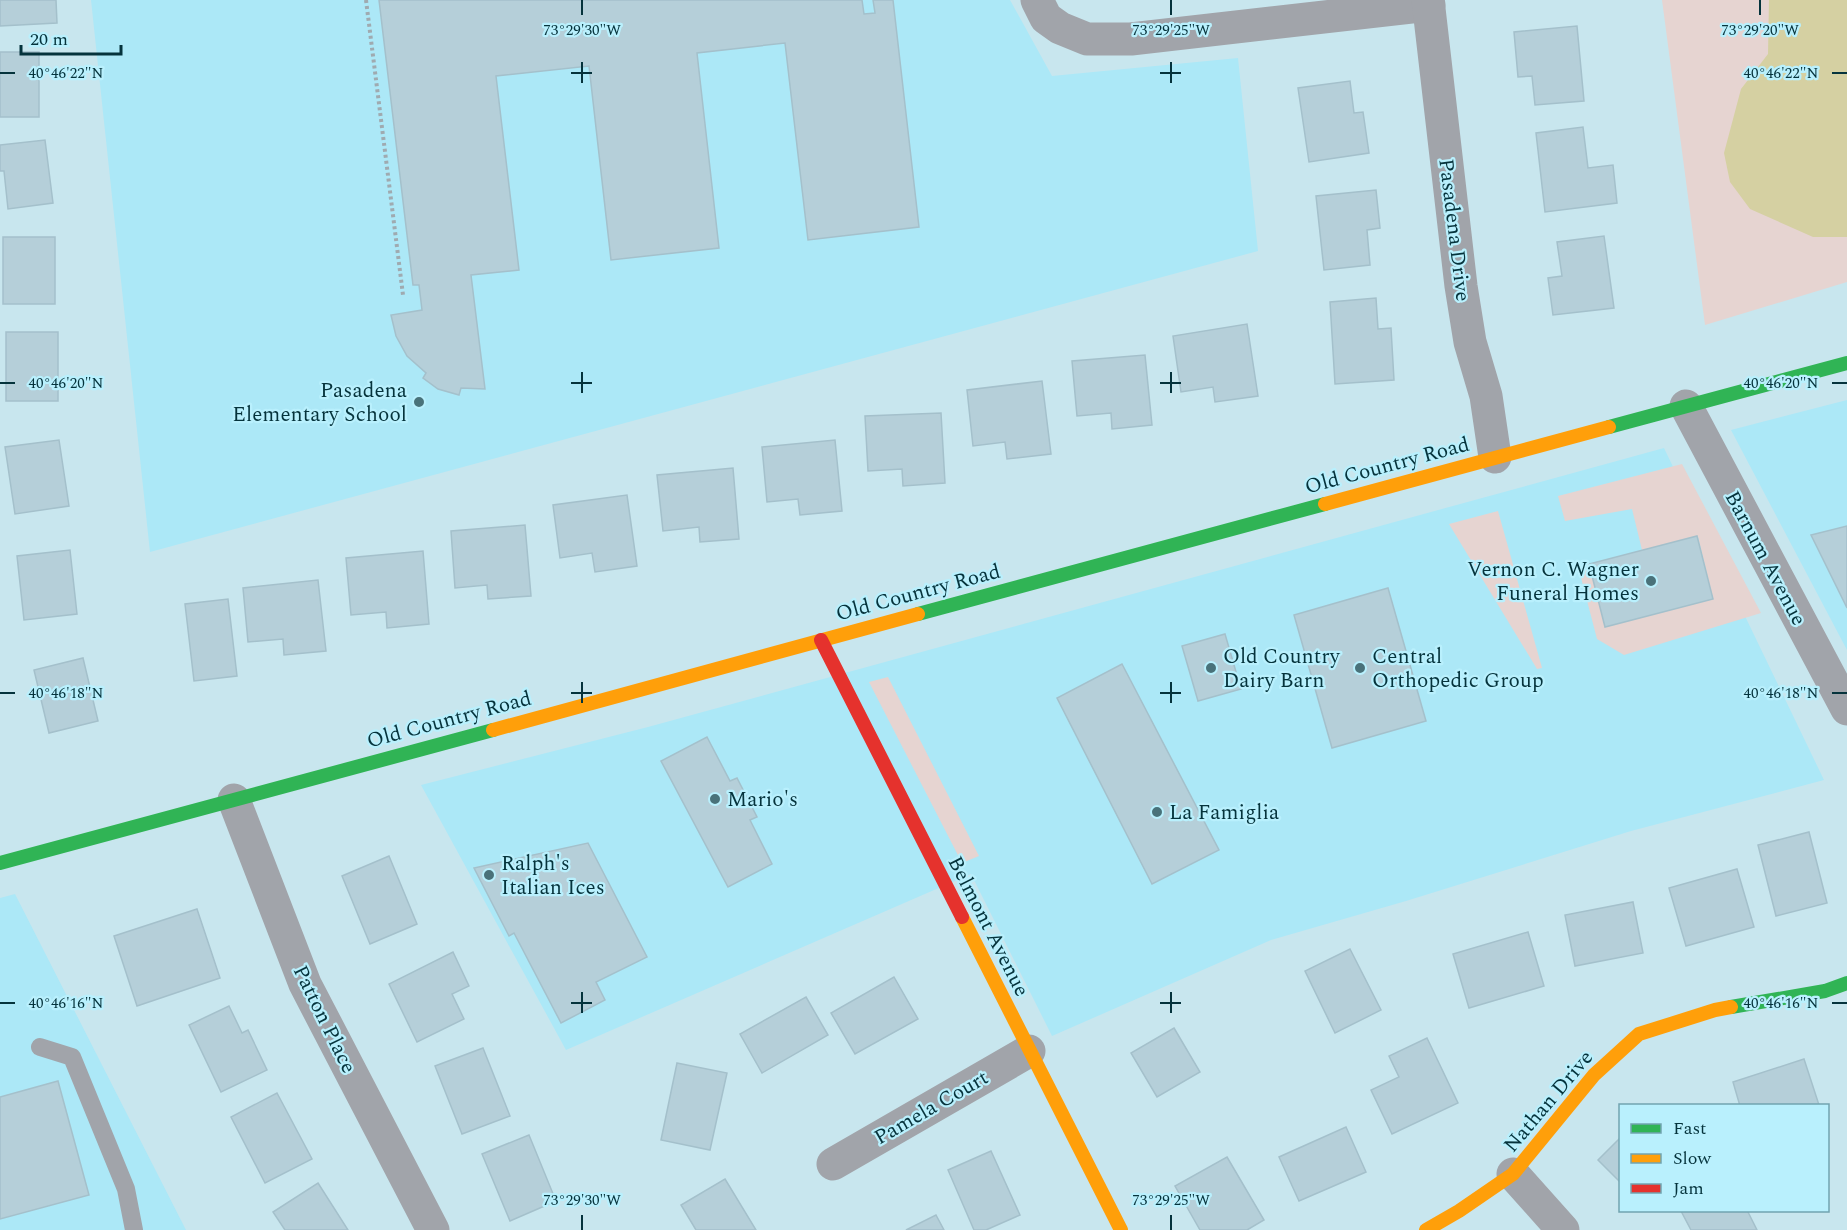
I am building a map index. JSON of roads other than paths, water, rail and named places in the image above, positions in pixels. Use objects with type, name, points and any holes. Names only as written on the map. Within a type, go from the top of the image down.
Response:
[{"type":"main road","name":"Old Country Road","points":[[1,861],[1847,363]]},
{"type":"main road","name":"Belmont Avenue","points":[[821,640],[1121,1230]]},
{"type":"main road","name":"Nathan Drive","points":[[1426,1230],[1459,1211],[1513,1174],[1594,1074],[1639,1034],[1715,1010],[1825,991],[1847,982]]},
{"type":"street","points":[[1036,0],[1046,18],[1060,28],[1087,39],[1131,39],[1428,3]]},
{"type":"street","name":"Pasadena Drive","points":[[1428,3],[1461,286],[1470,342],[1486,396],[1495,457]]},
{"type":"street","name":"Barnum Avenue","points":[[1686,406],[1847,709]]},
{"type":"street","name":"Patton Place","points":[[234,800],[305,984],[433,1230]]},
{"type":"street","name":"Pamela Court","points":[[833,1164],[1029,1051]]},
{"type":"street","points":[[1513,1174],[1563,1230]]},
{"type":"lane","points":[[40,1047],[72,1057],[126,1189],[134,1230]]},
{"type":"place","name":"Pasadena Elementary School","points":[[419,402]]},
{"type":"place","name":"Vernon C. Wagner Funeral Homes","points":[[1651,581]]},
{"type":"place","name":"Old Country Dairy Barn","points":[[1211,668]]},
{"type":"place","name":"Central Orthopedic Group","points":[[1360,668]]},
{"type":"place","name":"Mario's","points":[[715,799]]},
{"type":"place","name":"La Famiglia","points":[[1157,812]]},
{"type":"place","name":"Ralph's Italian Ices","points":[[489,875]]}]
